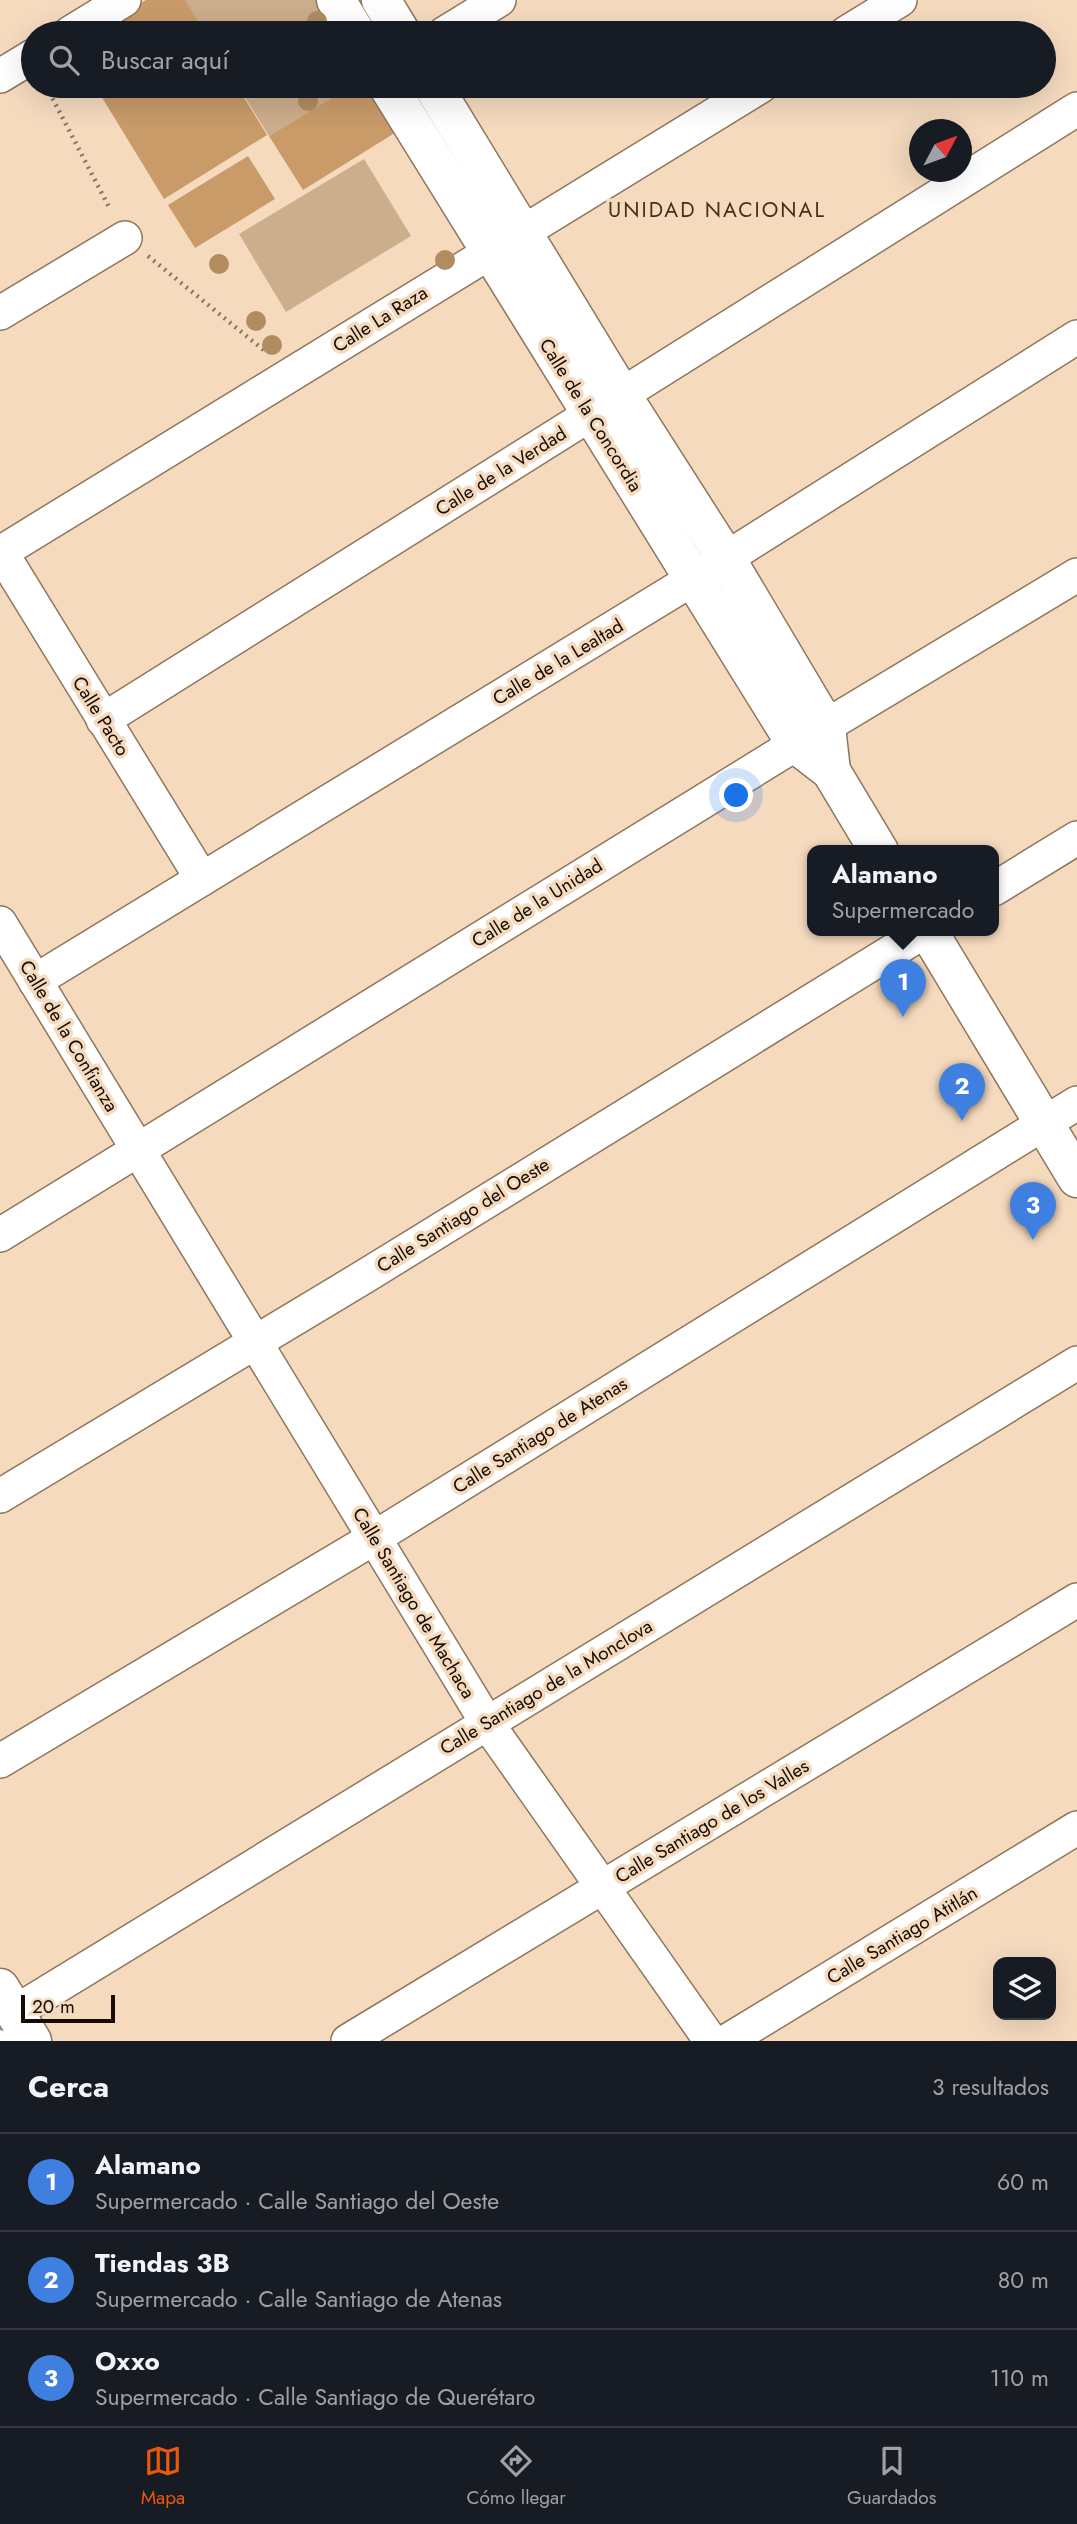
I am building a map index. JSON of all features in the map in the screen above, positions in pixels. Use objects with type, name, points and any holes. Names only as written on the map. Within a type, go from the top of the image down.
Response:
[{"type":"street","points":[[90,21],[124,0]]},
{"type":"street","points":[[336,0],[349,21]]},
{"type":"street","points":[[381,0],[394,21]]},
{"type":"street","points":[[465,21],[499,0]]},
{"type":"street","points":[[866,21],[900,0]]},
{"type":"street","points":[[0,76],[21,63]]},
{"type":"street","name":"Calle de la Concordia","points":[[397,98],[506,242],[606,405],[693,579],[811,735]]},
{"type":"street","name":"Calle de la Concordia","points":[[439,98],[506,242]]},
{"type":"street","name":"Calle La Raza","points":[[0,553],[741,98]]},
{"type":"street","name":"Calle de la Verdad","points":[[103,720],[1077,109]]},
{"type":"street","points":[[0,313],[125,238]]},
{"type":"street","name":"Calle de la Lealtad","points":[[36,981],[693,579],[1077,337]]},
{"type":"street","name":"Calle de la Concordia","points":[[606,405],[725,557],[811,735]]},
{"type":"street","name":"Calle Pacto","points":[[0,553],[202,879]]},
{"type":"street","name":"Calle de la Unidad","points":[[0,1235],[811,735],[1077,575]]},
{"type":"street","points":[[811,735],[875,845]]},
{"type":"street","points":[[999,886],[1077,838]]},
{"type":"street","name":"Calle de la Confianza","points":[[0,923],[138,1150]]},
{"type":"street","name":"Calle Santiago del Oeste","points":[[0,1496],[918,936]]},
{"type":"street","points":[[929,936],[1077,1178]]},
{"type":"street","name":"Calle Santiago de Atenas","points":[[0,1761],[374,1538],[1077,1103]]},
{"type":"street","name":"Calle Santiago de Machaca","points":[[138,1150],[487,1723],[710,2041]]},
{"type":"street","name":"Calle Santiago de la Monclova","points":[[10,2024],[487,1723],[1077,1363]]},
{"type":"street","name":"Calle Santiago de los Valles","points":[[348,2041],[1077,1601]]},
{"type":"street","name":"Calle Santiago Atitlán","points":[[727,2041],[1077,1828]]},
{"type":"shaded area","points":[[184,0],[316,0],[329,21],[197,21]]},
{"type":"shaded area","points":[[245,98],[331,98],[269,136]]},
{"type":"shaded area","points":[[364,159],[411,236],[286,312],[239,234]]},
{"type":"building","points":[[146,0],[185,0],[198,21],[112,21]]},
{"type":"building","points":[[102,98],[244,98],[267,135],[164,199]]},
{"type":"building","points":[[331,98],[377,98],[398,131],[303,190],[269,136]]},
{"type":"building","points":[[248,156],[275,199],[195,248],[168,205]]},
{"type":"place","name":"Alamano","points":[[903,1017]]},
{"type":"place","name":"Tiendas 3B","points":[[962,1121]]},
{"type":"place","name":"Oxxo","points":[[1033,1240]]},
{"type":"district","name":"UNIDAD NACIONAL","points":[[717,210]]}]
